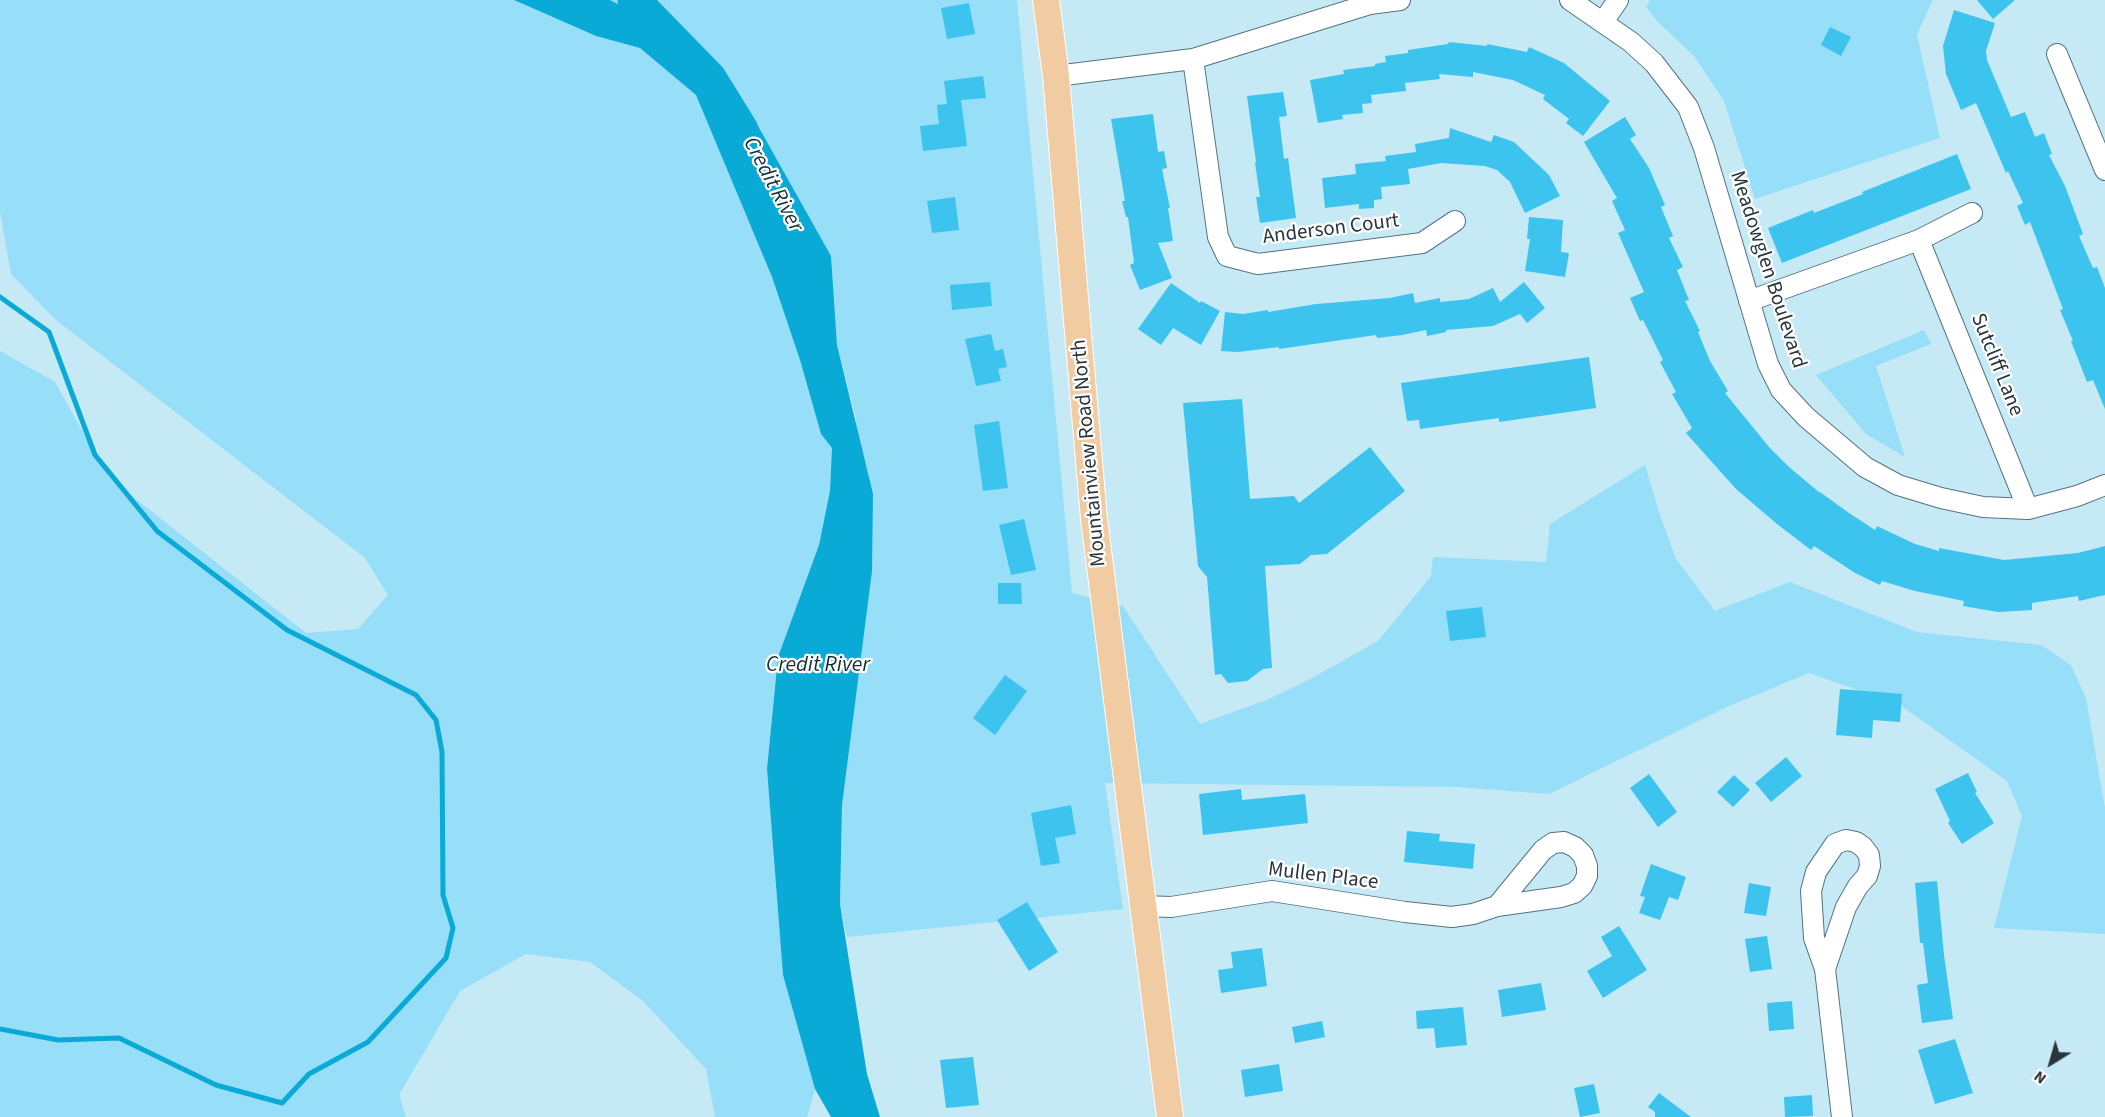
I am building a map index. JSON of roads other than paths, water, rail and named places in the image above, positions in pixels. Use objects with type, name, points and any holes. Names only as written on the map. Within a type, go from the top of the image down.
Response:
[{"type":"main road","name":"Mountainview Road North","points":[[1046,0],[1056,76],[1095,519],[1170,1117]]},
{"type":"street","points":[[1056,76],[1193,59],[1370,4],[1395,0]]},
{"type":"street","name":"Meadowglen Boulevard","points":[[1570,0],[1631,42],[1653,63],[1688,107],[1704,148],[1768,364],[1781,390],[1806,417],[1865,467],[1898,484],[1941,498],[1983,507],[2028,508],[2077,496],[2105,484]]},
{"type":"street","points":[[1603,22],[1618,0]]},
{"type":"street","points":[[2057,54],[2105,170]]},
{"type":"street","name":"Anderson Court","points":[[1193,59],[1218,237],[1227,256],[1258,264],[1422,243],[1455,221]]},
{"type":"street","points":[[1749,302],[1918,240],[1972,213]]},
{"type":"street","name":"Sutcliff Lane","points":[[1918,240],[2028,508]]},
{"type":"street","points":[[1825,969],[1846,907],[1858,886],[1867,876],[1870,866],[1869,855],[1856,842],[1846,840],[1835,844],[1816,872],[1811,891],[1814,938],[1825,969],[1842,1117]]},
{"type":"street","name":"Mullen Place","points":[[1142,906],[1171,908],[1272,891],[1440,916],[1473,914],[1497,906]]},
{"type":"water","name":"Credit River","points":[[514,0],[610,0],[624,7],[758,126],[831,256],[837,345],[873,494],[872,571],[842,805],[840,904],[867,1074],[880,1117],[831,1117],[815,1089],[783,975],[767,769],[778,657],[819,545],[830,491],[832,448],[821,434],[800,360],[772,277],[696,95],[640,48],[596,36]]},
{"type":"waterway","name":"Credit River","points":[[634,0],[710,78],[742,130]]},
{"type":"waterway","points":[[0,297],[49,332],[95,455],[157,531],[287,630],[416,695],[436,720],[442,752],[443,895],[453,928],[446,958],[368,1042],[309,1074],[282,1103],[216,1085],[119,1038],[58,1040],[0,1029]]}]
